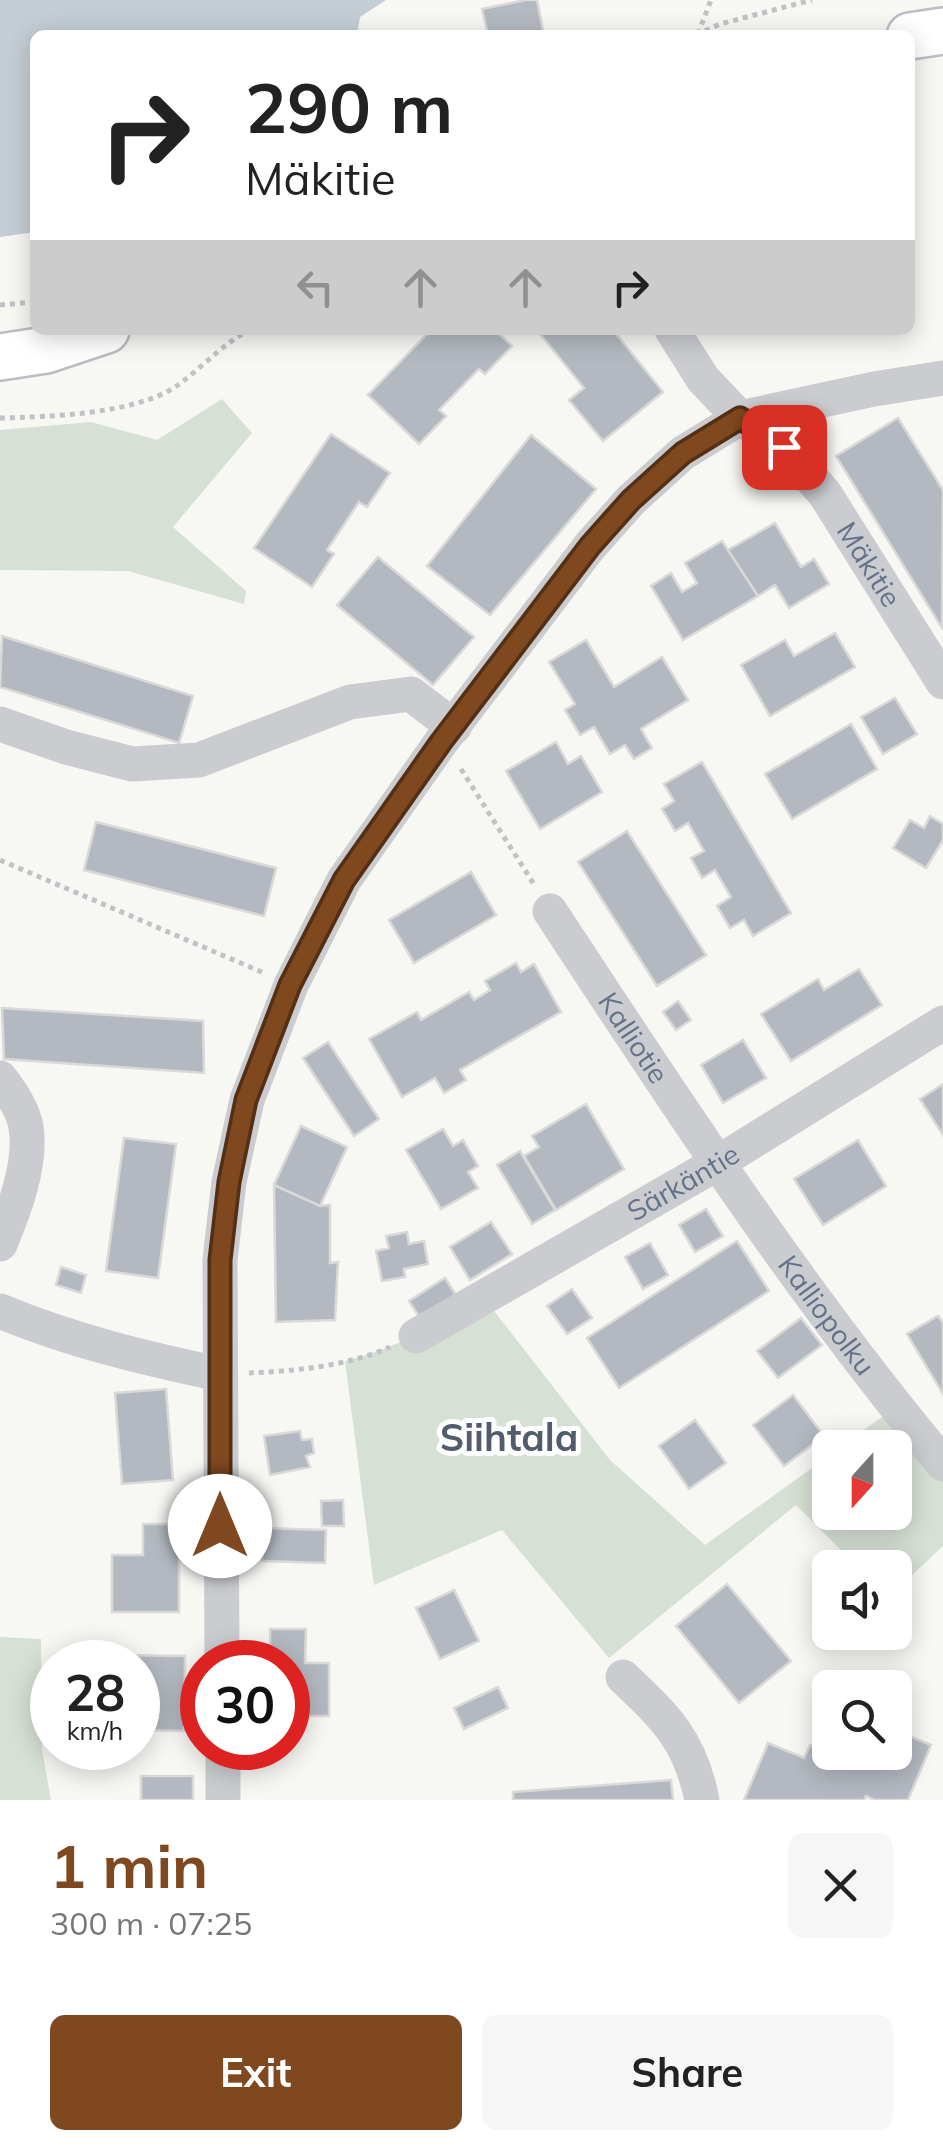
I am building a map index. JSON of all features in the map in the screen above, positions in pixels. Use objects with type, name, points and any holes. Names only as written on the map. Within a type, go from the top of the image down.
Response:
[{"type":"main road","points":[[915,35],[943,31]]},
{"type":"main road","points":[[0,331],[30,327]]},
{"type":"main road","points":[[0,357],[46,350],[91,335]]},
{"type":"street","name":"Mäkitie","points":[[675,335],[703,378],[740,418],[784,447],[825,494],[943,682]]},
{"type":"street","points":[[222,1640],[220,1260],[229,1182],[246,1100],[290,985],[344,880],[590,546],[631,500],[683,453],[740,418],[943,378]]},
{"type":"street","points":[[0,724],[132,764],[198,760],[350,702],[411,694],[448,735]]},
{"type":"street","name":"Kalliotie","points":[[550,911],[716,1164]]},
{"type":"street","name":"Särkäntie","points":[[416,1336],[716,1164],[943,1023]]},
{"type":"street","points":[[0,1078],[14,1096],[26,1126],[25,1160],[13,1213],[0,1244]]},
{"type":"street","name":"Kalliopolku","points":[[716,1164],[896,1407],[943,1464]]},
{"type":"street","points":[[0,1311],[50,1332],[120,1353],[220,1374]]},
{"type":"street","points":[[623,1677],[680,1736],[696,1769],[702,1800]]},
{"type":"street","points":[[223,1770],[223,1800]]},
{"type":"path","points":[[699,30],[711,0]]},
{"type":"path","points":[[706,30],[812,0]]},
{"type":"path","points":[[0,305],[30,302]]},
{"type":"path","points":[[0,418],[66,416],[118,407],[172,390],[242,335]]},
{"type":"path","points":[[448,735],[468,778],[550,911]]},
{"type":"path","points":[[0,860],[290,985]]},
{"type":"path","points":[[220,1374],[285,1372],[345,1361],[377,1353],[416,1336]]},
{"type":"shaded area","points":[[0,0],[386,0],[360,17],[358,30],[30,30],[30,233],[0,237]]},
{"type":"shaded area","points":[[222,399],[252,433],[173,527],[246,591],[244,604],[128,571],[0,570],[0,430],[91,422],[157,440]]},
{"type":"shaded area","points":[[484,1298],[610,1460],[705,1545],[812,1468],[812,1521],[796,1505],[609,1658],[502,1530],[374,1585],[345,1361],[434,1326]]},
{"type":"shaded area","points":[[896,1407],[943,1464],[943,1546],[912,1575],[912,1550],[841,1550],[821,1530],[912,1530],[912,1430],[864,1430]]},
{"type":"shaded area","points":[[0,1637],[41,1639],[30,1640],[30,1770],[46,1770],[51,1800],[0,1800]]},
{"type":"building","points":[[537,0],[543,30],[487,30],[482,9]]},
{"type":"building","points":[[426,335],[500,335],[512,346],[485,374],[479,369],[439,410],[446,416],[419,444],[368,395]]},
{"type":"building","points":[[541,335],[617,335],[663,392],[603,441],[569,400],[584,388]]},
{"type":"building","points":[[898,418],[943,490],[942,628],[836,456]]},
{"type":"building","points":[[331,434],[390,473],[367,507],[359,502],[327,550],[334,554],[312,587],[254,548]]},
{"type":"building","points":[[531,435],[596,489],[490,615],[427,566]]},
{"type":"building","points":[[775,523],[801,567],[814,559],[829,584],[789,608],[775,585],[758,596],[728,550]]},
{"type":"building","points":[[722,541],[758,596],[683,640],[651,586],[671,573],[682,592],[697,583],[685,563]]},
{"type":"building","points":[[378,557],[474,637],[433,685],[337,605]]},
{"type":"building","points":[[835,633],[855,667],[770,716],[741,665],[785,640],[794,656]]},
{"type":"building","points":[[2,636],[193,696],[179,743],[0,687]]},
{"type":"building","points":[[586,640],[614,687],[662,657],[688,700],[641,729],[652,748],[634,759],[625,745],[610,754],[594,727],[580,735],[565,710],[575,704],[549,662]]},
{"type":"building","points":[[895,698],[917,734],[883,754],[861,717]]},
{"type":"building","points":[[851,724],[877,769],[792,819],[765,774]]},
{"type":"building","points":[[556,742],[568,764],[581,756],[602,792],[540,829],[506,771]]},
{"type":"building","points":[[702,762],[791,913],[753,936],[744,920],[730,928],[717,906],[731,897],[715,870],[702,878],[691,858],[704,851],[688,823],[675,831],[662,809],[674,801],[664,784]]},
{"type":"building","points":[[930,816],[943,824],[943,840],[926,868],[893,848],[910,820],[924,828]]},
{"type":"building","points":[[96,822],[276,868],[264,916],[84,870]]},
{"type":"building","points":[[627,831],[706,955],[657,986],[578,862]]},
{"type":"building","points":[[471,872],[496,915],[414,963],[389,920]]},
{"type":"building","points":[[516,963],[521,972],[534,964],[561,1012],[460,1070],[466,1080],[444,1093],[435,1078],[402,1097],[369,1039],[417,1012],[421,1020],[469,992],[474,1000],[490,990],[485,981]]},
{"type":"building","points":[[859,969],[882,1005],[791,1061],[761,1014],[818,979],[824,990]]},
{"type":"building","points":[[678,1001],[691,1020],[676,1030],[663,1012]]},
{"type":"building","points":[[2,1008],[203,1021],[204,1073],[4,1059]]},
{"type":"building","points":[[743,1040],[766,1078],[723,1103],[701,1065]]},
{"type":"building","points":[[328,1042],[379,1119],[354,1136],[303,1058]]},
{"type":"building","points":[[943,1084],[943,1135],[920,1099]]},
{"type":"building","points":[[586,1104],[624,1169],[556,1210],[524,1156],[539,1147],[532,1136]]},
{"type":"building","points":[[301,1126],[347,1147],[320,1206],[274,1185]]},
{"type":"building","points":[[443,1129],[453,1146],[463,1140],[478,1166],[468,1172],[478,1188],[441,1209],[406,1150]]},
{"type":"building","points":[[124,1138],[176,1144],[158,1278],[106,1271]]},
{"type":"building","points":[[858,1140],[886,1186],[823,1225],[794,1179]]},
{"type":"building","points":[[520,1151],[555,1210],[532,1224],[497,1165]]},
{"type":"building","points":[[274,1185],[320,1206],[330,1205],[330,1263],[338,1262],[335,1320],[276,1322]]},
{"type":"building","points":[[706,1209],[723,1236],[695,1252],[679,1225]]},
{"type":"building","points":[[491,1222],[512,1254],[470,1280],[450,1247]]},
{"type":"building","points":[[407,1232],[409,1244],[424,1241],[428,1264],[404,1269],[405,1277],[382,1281],[376,1251],[389,1248],[386,1236]]},
{"type":"building","points":[[737,1241],[769,1291],[619,1388],[587,1338]]},
{"type":"building","points":[[650,1243],[668,1275],[643,1289],[625,1257]]},
{"type":"building","points":[[61,1267],[86,1275],[81,1293],[56,1285]]},
{"type":"building","points":[[445,1278],[456,1295],[420,1318],[409,1301]]},
{"type":"building","points":[[572,1289],[592,1318],[567,1334],[547,1306]]},
{"type":"building","points":[[938,1316],[943,1323],[943,1394],[907,1334]]},
{"type":"building","points":[[801,1318],[822,1345],[778,1378],[757,1351]]},
{"type":"building","points":[[166,1389],[173,1480],[122,1484],[115,1393]]},
{"type":"building","points":[[793,1395],[819,1430],[812,1430],[812,1445],[784,1466],[753,1425]]},
{"type":"building","points":[[695,1420],[726,1463],[689,1489],[659,1446]]},
{"type":"building","points":[[300,1431],[302,1440],[312,1439],[314,1453],[306,1456],[310,1467],[270,1475],[264,1436]]},
{"type":"building","points":[[343,1500],[344,1526],[322,1526],[321,1501]]},
{"type":"building","points":[[143,1524],[179,1524],[179,1612],[112,1612],[112,1555],[143,1555]]},
{"type":"building","points":[[263,1528],[326,1530],[325,1563],[262,1561]]},
{"type":"building","points":[[727,1584],[791,1661],[739,1703],[676,1626]]},
{"type":"building","points":[[454,1590],[479,1641],[440,1659],[416,1608]]},
{"type":"building","points":[[270,1629],[306,1629],[306,1640],[270,1640]]},
{"type":"building","points":[[160,1656],[180,1656],[180,1731],[160,1730]]},
{"type":"building","points":[[310,1663],[329,1663],[329,1716],[310,1716]]},
{"type":"building","points":[[498,1687],[508,1708],[464,1729],[454,1708]]},
{"type":"building","points":[[912,1737],[931,1745],[908,1800],[874,1800],[866,1796],[864,1800],[744,1800],[768,1743],[804,1758],[810,1745],[812,1770],[912,1770]]},
{"type":"building","points":[[141,1776],[193,1776],[193,1800],[141,1800]]},
{"type":"building","points":[[671,1780],[673,1800],[513,1800],[513,1792]]},
{"type":"district","name":"Siihtala","points":[[509,1438]]},
{"type":"route","points":[[220,1526],[220,1260],[229,1182],[246,1100],[290,985],[344,880],[441,742],[590,546],[631,500],[683,453],[740,418],[784,447]]}]
